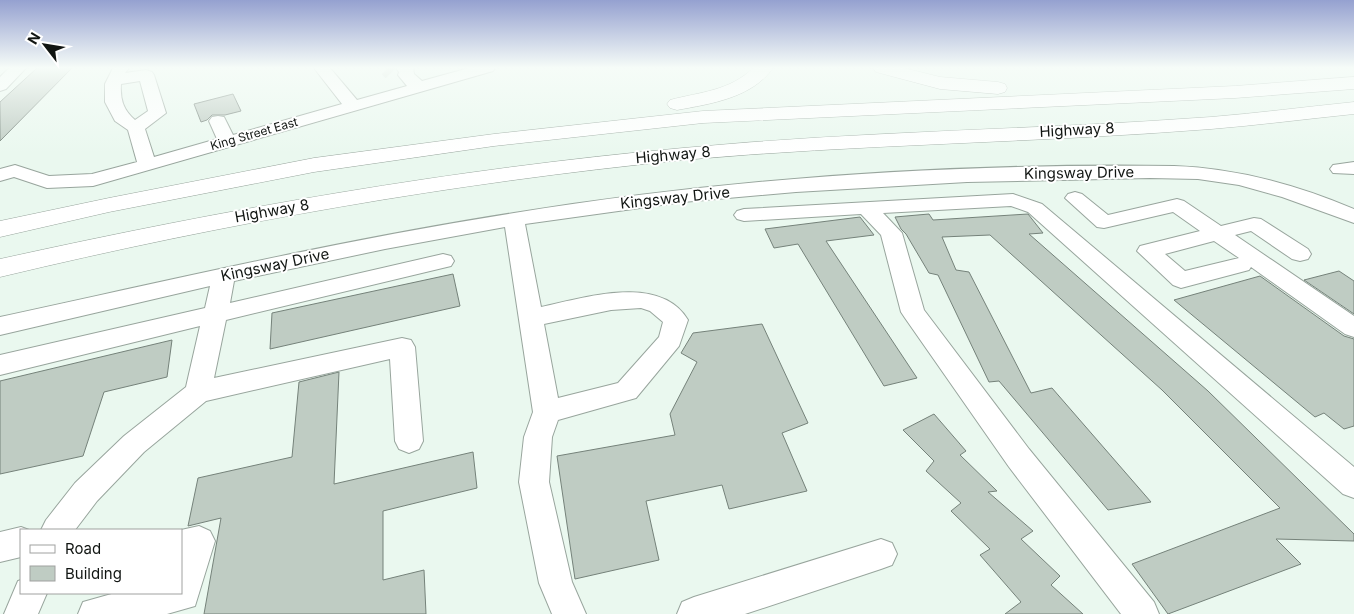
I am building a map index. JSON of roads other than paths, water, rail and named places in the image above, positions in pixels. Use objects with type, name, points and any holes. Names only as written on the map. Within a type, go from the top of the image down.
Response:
[{"type":"highway","points":[[494,140],[608,115],[712,97]]},
{"type":"highway","name":"Highway 8","points":[[0,229],[109,205],[314,165],[494,140],[703,117],[1130,97]]},
{"type":"highway","name":"Highway 8","points":[[0,268],[105,243],[270,210],[572,165],[766,147],[1213,123],[1354,108]]},
{"type":"highway","points":[[1213,123],[1354,126]]},
{"type":"street","points":[[112,97],[113,104],[127,124],[136,127]]},
{"type":"street","points":[[136,127],[157,114],[154,97]]},
{"type":"street","points":[[345,97],[353,106]]},
{"type":"street","name":"King Street East","points":[[0,175],[15,171],[47,182],[93,180],[353,106],[369,97]]},
{"type":"street","points":[[218,121],[227,142]]},
{"type":"street","points":[[136,127],[147,165]]},
{"type":"street","name":"Kingsway Drive","points":[[0,326],[376,244],[514,219],[645,200],[847,180],[1063,172],[1185,172],[1224,177],[1304,197],[1354,217]]},
{"type":"street","points":[[1075,198],[1104,222],[1177,205],[1354,328]]},
{"type":"street","points":[[866,208],[1013,200],[1035,208],[1354,485]]},
{"type":"street","points":[[866,208],[891,233],[912,312],[1019,458],[1142,614]]},
{"type":"street","points":[[514,219],[547,412],[538,436],[534,482],[556,584],[569,614]]},
{"type":"street","points":[[1167,232],[1254,224],[1300,254]]},
{"type":"street","points":[[1210,228],[1148,251],[1181,280],[1241,264]]},
{"type":"street","points":[[0,365],[443,261]]},
{"type":"street","points":[[198,392],[224,276]]},
{"type":"street","points":[[531,318],[630,300],[650,301],[667,311],[676,320],[670,340],[627,391],[547,412]]},
{"type":"street","points":[[59,529],[86,492],[134,444],[198,392],[402,347],[409,441]]},
{"type":"street","points":[[95,614],[183,594],[199,541],[182,545]]},
{"type":"street","points":[[0,547],[20,542]]},
{"type":"street","points":[[694,614],[881,554]]},
{"type":"street","points":[[21,614],[30,594]]},
{"type":"lane","points":[[744,215],[866,208]]}]
